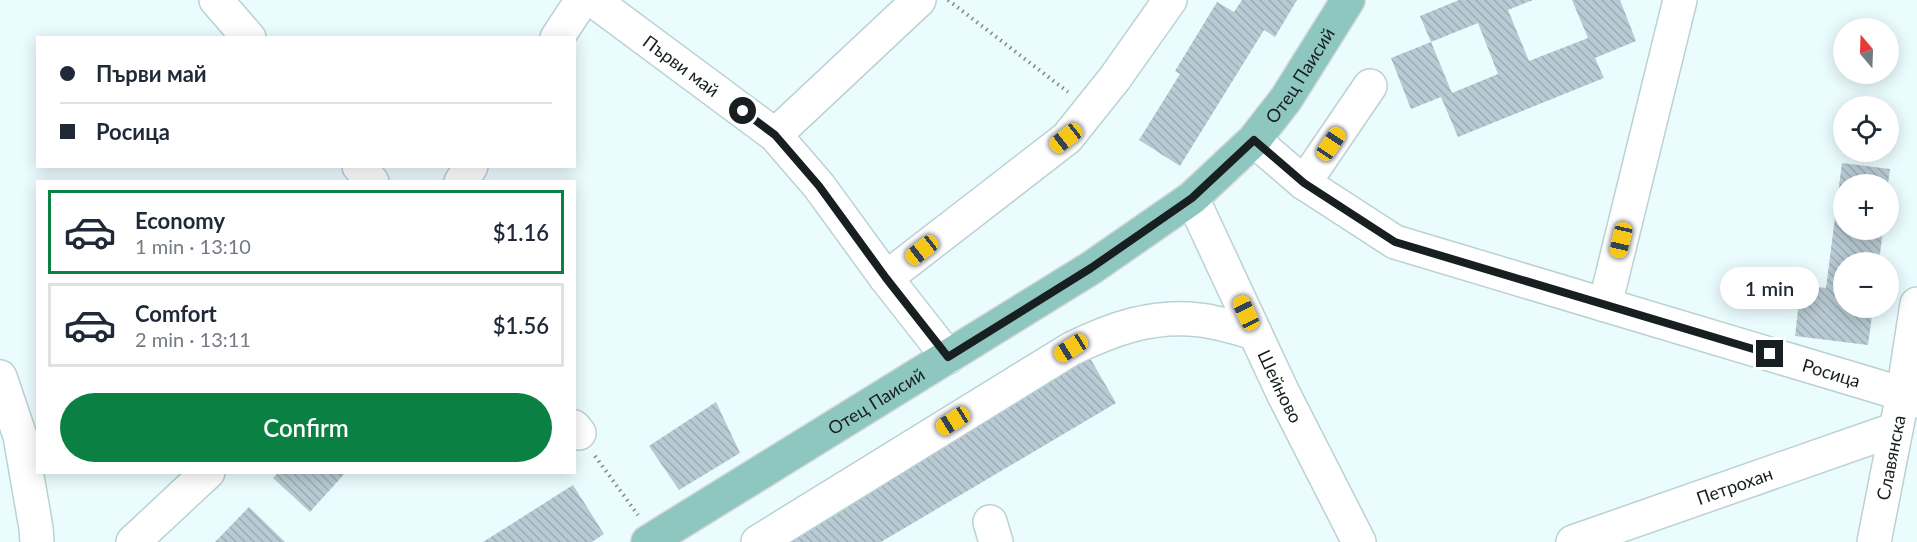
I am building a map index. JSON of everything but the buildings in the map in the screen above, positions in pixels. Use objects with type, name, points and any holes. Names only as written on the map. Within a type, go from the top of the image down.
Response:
[{"type":"main road","name":"Отец Паисий","points":[[653,540],[1091,268],[1192,198],[1254,140],[1286,99],[1348,0]]},
{"type":"street","points":[[216,0],[247,36]]},
{"type":"street","points":[[558,36],[582,0]]},
{"type":"street","name":"Първи май","points":[[593,0],[775,135],[819,186],[886,278],[948,357]]},
{"type":"street","points":[[775,135],[919,0]]},
{"type":"street","points":[[886,278],[1066,138],[1170,0]]},
{"type":"street","points":[[1605,305],[1680,0]]},
{"type":"street","points":[[1304,183],[1370,86]]},
{"type":"street","name":"Росица","points":[[1254,140],[1304,183],[1395,242],[1910,397]]},
{"type":"street","points":[[361,168],[370,180]]},
{"type":"street","name":"Шейново","points":[[1192,198],[1283,393],[1359,542]]},
{"type":"street","name":"Славянска","points":[[1874,542],[1896,429],[1910,397],[1917,304]]},
{"type":"street","points":[[758,542],[1071,348],[1107,331],[1149,321],[1200,320],[1255,333]]},
{"type":"street","points":[[0,377],[20,436],[37,542]]},
{"type":"street","name":"Петрохан","points":[[1573,542],[1896,429]]},
{"type":"street","points":[[133,542],[206,474]]},
{"type":"path","points":[[948,0],[1090,109]]},
{"type":"path","points":[[577,430],[653,540]]},
{"type":"route","points":[[743,111],[775,135],[819,186],[886,278],[948,357],[1091,268],[1192,198],[1254,140],[1304,183],[1395,242],[1770,354]]}]
